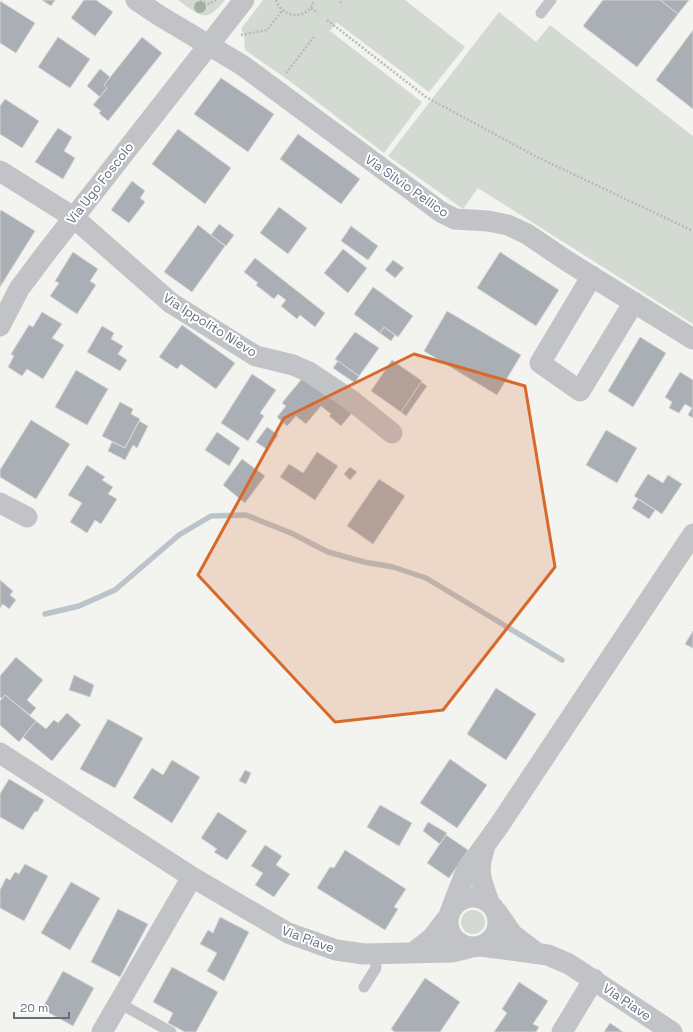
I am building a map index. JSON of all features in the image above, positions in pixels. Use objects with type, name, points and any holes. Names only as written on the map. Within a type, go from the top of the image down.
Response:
[{"type":"street","name":"Via Silvio Pellico","points":[[136,0],[242,65],[441,212],[455,219],[488,221],[508,225],[527,234],[693,339]]},
{"type":"street","name":"Via Ugo Foscolo","points":[[0,326],[20,289],[73,217],[244,0]]},
{"type":"street","name":"Via Ippolito Nievo","points":[[0,171],[73,217],[171,303],[256,356],[293,364],[309,372],[351,400],[392,433]]},
{"type":"street","points":[[592,276],[540,363],[580,390],[634,302]]},
{"type":"street","points":[[0,503],[27,517]]},
{"type":"street","points":[[486,844],[480,860],[480,875],[499,919],[496,933],[487,944],[476,947],[465,946],[453,938],[448,925],[450,912],[466,871],[486,844],[693,534]]},
{"type":"street","name":"Via Piave","points":[[0,753],[192,877],[288,933],[336,950],[375,955],[414,952],[424,954],[452,952],[476,947],[548,955],[569,964],[672,1032]]},
{"type":"street","points":[[102,1032],[192,877]]},
{"type":"street","points":[[414,952],[432,938],[457,902],[470,896],[483,898],[493,907]]},
{"type":"street","name":"Via Piave","points":[[493,907],[512,934],[537,953]]},
{"type":"street","points":[[562,1032],[594,980]]},
{"type":"lane","points":[[541,13],[552,0]]},
{"type":"lane","points":[[364,987],[376,968],[375,955]]},
{"type":"lane","points":[[119,1003],[171,1032]]},
{"type":"path","points":[[200,0],[209,4],[216,0]]},
{"type":"path","points":[[276,0],[282,11],[294,16],[306,12],[311,8],[314,0]]},
{"type":"path","points":[[311,8],[318,13]]},
{"type":"path","points":[[236,39],[240,35],[267,30],[282,11]]},
{"type":"path","points":[[327,20],[426,97],[537,157],[693,231]]},
{"type":"path","points":[[285,74],[314,37]]},
{"type":"highlighted area","points":[[414,354],[525,386],[555,567],[443,710],[335,722],[198,575],[284,418]]},
{"type":"shaded area","points":[[178,0],[225,0],[212,13],[203,15],[198,14]]},
{"type":"shaded area","points":[[263,0],[405,0],[465,47],[429,92],[336,22],[330,31],[422,102],[384,153],[291,82],[245,50],[244,35],[241,29]]},
{"type":"shaded area","points":[[499,12],[536,42],[550,25],[693,136],[693,324],[478,188],[463,209],[388,156]]},
{"type":"shaded area","points":[[473,910],[478,911],[484,917],[484,927],[478,933],[473,934],[468,933],[462,927],[461,922],[462,917],[468,911]]},
{"type":"building","points":[[42,0],[55,0],[51,6]]},
{"type":"building","points":[[84,0],[96,0],[113,12],[95,36],[71,18]]},
{"type":"building","points":[[603,0],[660,0],[678,14],[637,67],[583,26]]},
{"type":"building","points":[[660,0],[689,0],[678,14]]},
{"type":"building","points":[[0,1],[35,23],[16,53],[0,43]]},
{"type":"building","points":[[693,30],[693,109],[656,80]]},
{"type":"building","points":[[58,37],[90,59],[70,88],[38,67]]},
{"type":"building","points":[[142,37],[162,53],[108,121],[99,113],[101,111],[93,105],[107,88],[104,85]]},
{"type":"building","points":[[100,69],[110,77],[104,85],[107,88],[100,97],[87,86]]},
{"type":"building","points":[[221,78],[274,114],[248,152],[194,114]]},
{"type":"building","points":[[5,99],[39,121],[22,148],[0,134],[0,106]]},
{"type":"building","points":[[58,128],[72,137],[64,151],[75,158],[63,179],[35,162]]},
{"type":"building","points":[[178,129],[231,168],[205,204],[152,164]]},
{"type":"building","points":[[298,134],[360,179],[341,204],[280,159]]},
{"type":"building","points":[[132,181],[145,191],[140,198],[145,202],[129,223],[111,210]]},
{"type":"building","points":[[279,207],[307,228],[288,254],[260,233]]},
{"type":"building","points":[[1,210],[35,231],[0,287],[0,212]]},
{"type":"building","points":[[219,224],[234,235],[226,246],[211,235]]},
{"type":"building","points":[[198,225],[225,246],[192,292],[164,272]]},
{"type":"building","points":[[351,226],[378,246],[368,260],[341,241]]},
{"type":"building","points":[[343,249],[367,268],[348,293],[324,273]]},
{"type":"building","points":[[73,252],[98,269],[90,281],[96,285],[77,314],[50,296],[59,283],[55,281]]},
{"type":"building","points":[[500,252],[559,290],[536,326],[477,288]]},
{"type":"building","points":[[255,258],[325,313],[315,327],[300,315],[297,319],[281,306],[286,300],[278,294],[274,299],[256,285],[258,283],[244,272]]},
{"type":"building","points":[[393,260],[404,268],[395,278],[385,270]]},
{"type":"building","points":[[373,287],[413,316],[398,337],[384,327],[380,333],[354,314]]},
{"type":"building","points":[[447,311],[521,355],[497,395],[424,351]]},
{"type":"building","points":[[42,312],[62,324],[52,338],[64,345],[43,379],[27,369],[22,376],[8,367],[14,356],[11,354],[29,325],[33,327]]},
{"type":"building","points":[[182,325],[235,363],[216,389],[181,364],[177,369],[159,357]]},
{"type":"building","points":[[102,326],[114,333],[111,339],[123,346],[118,354],[127,360],[120,371],[87,352]]},
{"type":"building","points":[[384,327],[395,335],[391,341],[380,333]]},
{"type":"building","points":[[355,332],[379,348],[359,376],[335,359]]},
{"type":"building","points":[[640,337],[666,353],[633,407],[608,391]]},
{"type":"building","points":[[392,360],[422,381],[401,412],[371,391]]},
{"type":"building","points":[[338,361],[359,376],[355,383],[333,368]]},
{"type":"building","points":[[76,370],[108,389],[87,425],[55,407]]},
{"type":"building","points":[[680,372],[693,380],[693,418],[688,415],[692,408],[685,404],[679,413],[669,408],[672,402],[665,397]]},
{"type":"building","points":[[252,374],[276,390],[260,413],[264,416],[248,441],[221,423]]},
{"type":"building","points":[[305,375],[356,408],[341,426],[329,416],[331,414],[321,406],[306,424],[296,416],[287,426],[277,417],[286,406],[282,403]]},
{"type":"building","points":[[421,382],[427,386],[406,416],[401,412]]},
{"type":"building","points":[[120,402],[133,409],[131,414],[140,419],[125,448],[102,436]]},
{"type":"building","points":[[31,420],[70,444],[36,499],[0,477],[0,470]]},
{"type":"building","points":[[139,421],[148,426],[137,448],[133,445],[125,460],[108,451],[112,442],[125,448]]},
{"type":"building","points":[[267,427],[278,435],[268,450],[256,442]]},
{"type":"building","points":[[606,430],[637,448],[617,483],[586,465]]},
{"type":"building","points":[[217,432],[240,448],[229,466],[205,450]]},
{"type":"building","points":[[317,452],[338,466],[315,500],[280,477],[289,464],[303,473]]},
{"type":"building","points":[[242,459],[265,476],[245,503],[223,485]]},
{"type":"building","points":[[87,465],[105,477],[102,480],[113,487],[108,494],[117,499],[101,524],[95,520],[87,533],[70,522],[82,503],[68,495]]},
{"type":"building","points":[[350,467],[357,472],[350,480],[344,474]]},
{"type":"building","points":[[648,474],[663,483],[668,475],[682,484],[662,514],[634,496]]},
{"type":"building","points":[[379,479],[405,496],[373,544],[347,526]]},
{"type":"building","points":[[638,499],[655,510],[649,519],[632,508]]},
{"type":"building","points":[[0,580],[13,591],[10,595],[16,600],[9,609],[3,604],[0,608]]},
{"type":"building","points":[[693,631],[693,648],[685,644]]},
{"type":"building","points":[[16,657],[43,680],[27,700],[36,708],[30,715],[5,695],[2,699],[0,697],[0,676]]},
{"type":"building","points":[[74,675],[94,685],[90,697],[69,690]]},
{"type":"building","points":[[496,688],[536,714],[506,760],[467,734]]},
{"type":"building","points":[[5,695],[36,721],[19,742],[0,725],[0,701]]},
{"type":"building","points":[[67,713],[81,725],[52,761],[23,737],[36,721],[46,729],[54,720],[58,723]]},
{"type":"building","points":[[108,719],[143,738],[115,788],[80,769]]},
{"type":"building","points":[[450,759],[487,785],[457,828],[420,803]]},
{"type":"building","points":[[172,760],[200,777],[172,823],[133,798],[152,768],[163,775]]},
{"type":"building","points":[[245,770],[251,773],[246,784],[239,781]]},
{"type":"building","points":[[9,779],[44,800],[23,830],[0,817],[0,794]]},
{"type":"building","points":[[380,805],[412,823],[399,846],[367,827]]},
{"type":"building","points":[[218,812],[247,831],[227,860],[214,852],[217,849],[201,838]]},
{"type":"building","points":[[428,822],[447,833],[440,844],[423,831]]},
{"type":"building","points":[[446,835],[468,850],[449,878],[427,863]]},
{"type":"building","points":[[265,845],[282,856],[276,865],[290,874],[274,897],[255,885],[263,873],[251,866]]},
{"type":"building","points":[[345,850],[406,889],[394,907],[398,909],[385,930],[317,888],[330,867],[334,868]]},
{"type":"building","points":[[25,864],[48,876],[24,921],[0,908],[0,890],[6,878],[10,880],[15,872],[19,874]]},
{"type":"building","points":[[71,882],[100,898],[70,950],[41,933]]},
{"type":"building","points":[[118,909],[148,924],[120,977],[91,962]]},
{"type":"building","points":[[220,917],[249,932],[224,981],[207,971],[217,953],[200,944],[208,930],[213,933]]},
{"type":"building","points":[[172,967],[218,992],[196,1032],[185,1032],[168,1023],[173,1013],[153,1002]]},
{"type":"building","points":[[63,971],[94,988],[73,1026],[42,1009]]},
{"type":"building","points":[[425,978],[460,1002],[440,1032],[395,1032],[391,1029]]},
{"type":"building","points":[[519,982],[548,1001],[533,1024],[539,1027],[536,1032],[494,1032],[507,1013],[502,1009]]},
{"type":"building","points":[[610,1023],[623,1032],[604,1032]]},
{"type":"waterway","points":[[45,614],[79,606],[115,590],[179,535],[211,516],[246,515],[291,533],[328,552],[364,562],[393,567],[426,578],[562,660]]}]
